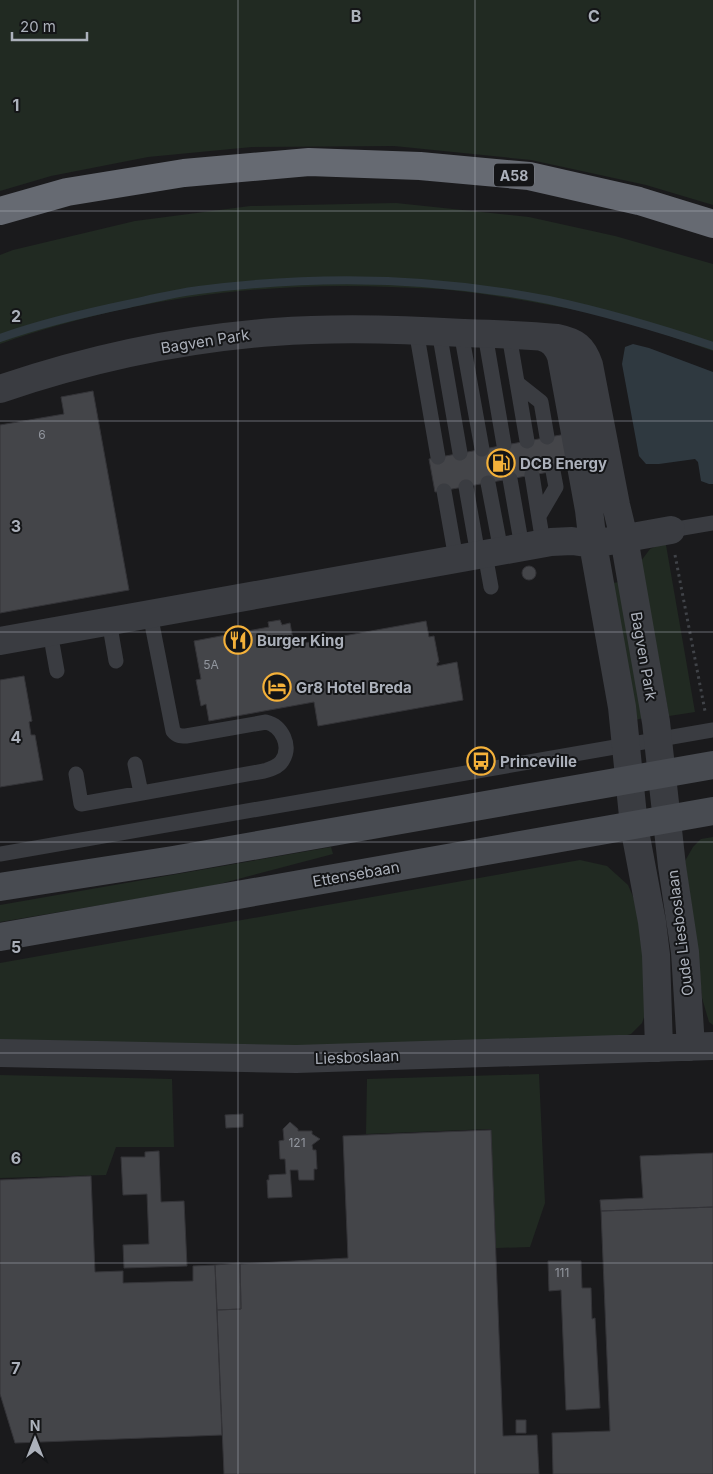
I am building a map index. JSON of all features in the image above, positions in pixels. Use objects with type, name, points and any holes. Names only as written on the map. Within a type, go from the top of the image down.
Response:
[{"type":"highway","name":"A58","points":[[0,211],[68,192],[184,173],[309,162],[420,166],[529,176],[639,200],[713,224]]},
{"type":"main road","points":[[0,887],[192,857],[713,765]]},
{"type":"main road","name":"Ettensebaan","points":[[0,937],[713,811]]},
{"type":"street","name":"Bagven Park","points":[[0,389],[83,364],[144,351],[208,339],[275,332],[368,328],[462,332],[542,337],[568,340],[578,345],[586,357],[624,538],[656,722],[661,774]]},
{"type":"street","name":"Bagven Park","points":[[542,337],[549,339],[555,344],[561,356],[622,707],[629,780]]},
{"type":"street","points":[[0,641],[498,551],[572,541],[593,544],[671,530]]},
{"type":"street","name":"Oude Liesboslaan","points":[[661,774],[672,866],[702,1046]]},
{"type":"street","name":"Oude Liesboslaan","points":[[629,780],[634,826],[656,954],[659,1048]]},
{"type":"street","name":"Liesboslaan","points":[[0,1053],[296,1059],[702,1046]]},
{"type":"lane","points":[[462,332],[517,383],[541,402],[547,437]]},
{"type":"lane","points":[[462,332],[504,445]]},
{"type":"lane","points":[[462,332],[482,449]]},
{"type":"lane","points":[[460,453],[462,332]]},
{"type":"lane","points":[[438,457],[462,332]]},
{"type":"lane","points":[[517,383],[526,441]]},
{"type":"lane","points":[[498,551],[539,516],[556,487],[553,471]]},
{"type":"lane","points":[[532,475],[539,516]]},
{"type":"lane","points":[[491,587],[510,479]]},
{"type":"lane","points":[[488,483],[498,551]]},
{"type":"lane","points":[[466,486],[498,551]]},
{"type":"lane","points":[[444,491],[498,551]]},
{"type":"lane","points":[[671,530],[713,523]]},
{"type":"lane","points":[[76,774],[81,804],[264,771],[274,768],[284,758],[284,738],[279,729],[266,722],[186,736],[176,734],[171,726],[150,614]]},
{"type":"lane","points":[[109,621],[116,661]]},
{"type":"lane","points":[[50,632],[57,672]]},
{"type":"lane","points":[[0,854],[711,730]]},
{"type":"lane","points":[[135,764],[146,792]]},
{"type":"path","points":[[671,530],[711,730]]},
{"type":"shaded area","points":[[0,0],[713,0],[713,205],[646,185],[531,160],[394,146],[252,147],[148,157],[51,176],[0,191]]},
{"type":"shaded area","points":[[396,203],[529,217],[615,236],[713,264],[713,351],[621,321],[535,302],[441,289],[342,286],[242,291],[144,305],[47,329],[0,344],[0,255],[13,250],[135,221],[250,206]]},
{"type":"shaded area","points":[[633,344],[649,348],[713,372],[713,484],[701,481],[698,462],[695,459],[646,464],[639,456],[622,364],[625,347]]},
{"type":"shaded area","points":[[659,545],[666,545],[695,712],[669,716],[641,561],[650,549]]},
{"type":"shaded area","points":[[620,582],[644,718],[635,720],[612,583]]},
{"type":"shaded area","points":[[713,837],[713,1025],[709,1022],[702,998],[696,937],[685,861],[693,847],[701,839]]},
{"type":"shaded area","points":[[331,847],[333,854],[208,887],[0,922],[0,905]]},
{"type":"shaded area","points":[[580,860],[607,866],[628,885],[640,913],[648,1006],[642,1023],[631,1034],[616,1038],[326,1048],[0,1043],[0,963]]},
{"type":"shaded area","points":[[539,1074],[545,1203],[530,1247],[496,1248],[491,1129],[366,1134],[367,1079]]},
{"type":"shaded area","points":[[0,1075],[172,1079],[174,1147],[116,1147],[106,1175],[0,1178]]},
{"type":"building","points":[[93,391],[129,590],[0,613],[0,425],[64,414],[61,397]]},
{"type":"building","points":[[566,434],[572,468],[435,492],[429,459]]},
{"type":"building","points":[[529,566],[534,568],[536,573],[534,578],[529,580],[524,578],[522,573],[524,568]]},
{"type":"building","points":[[280,620],[282,625],[290,623],[294,645],[426,621],[429,637],[434,636],[439,662],[437,666],[457,662],[463,700],[318,726],[314,702],[209,721],[206,704],[201,706],[196,680],[201,679],[194,641],[269,627],[268,622]]},
{"type":"building","points":[[24,676],[32,721],[29,722],[31,735],[35,735],[43,780],[0,787],[0,680]]},
{"type":"building","points":[[243,1114],[243,1127],[226,1128],[225,1115]]},
{"type":"building","points":[[290,1122],[298,1131],[312,1131],[312,1134],[320,1139],[312,1145],[313,1150],[316,1150],[317,1169],[314,1169],[314,1180],[299,1180],[298,1170],[290,1170],[292,1197],[268,1198],[267,1180],[269,1180],[269,1175],[286,1174],[285,1159],[280,1159],[279,1141],[284,1140],[283,1129]]},
{"type":"building","points":[[491,1130],[503,1436],[537,1435],[539,1474],[224,1474],[217,1310],[241,1309],[240,1264],[348,1258],[343,1136]]},
{"type":"building","points":[[159,1151],[161,1202],[184,1201],[187,1266],[124,1268],[123,1245],[149,1244],[147,1194],[123,1195],[121,1157],[145,1157],[145,1152]]},
{"type":"building","points":[[713,1153],[713,1207],[601,1211],[600,1200],[643,1198],[640,1156]]},
{"type":"building","points":[[91,1176],[95,1272],[123,1271],[123,1283],[193,1281],[193,1266],[215,1265],[222,1435],[15,1443],[0,1394],[0,1180]]},
{"type":"building","points":[[713,1207],[713,1474],[553,1474],[552,1433],[610,1431],[601,1211]]},
{"type":"building","points":[[548,1261],[581,1261],[582,1288],[591,1288],[592,1319],[595,1318],[600,1408],[566,1410],[561,1290],[549,1291]]},
{"type":"building","points":[[240,1263],[241,1309],[217,1310],[215,1265]]},
{"type":"building","points":[[516,1420],[526,1420],[526,1433],[516,1433]]},
{"type":"waterway","points":[[0,338],[80,315],[190,291],[286,282],[374,281],[462,287],[506,292],[549,300],[632,321],[713,346]]},
{"type":"place","name":"DCB Energy","points":[[501,463]]},
{"type":"place","name":"Burger King","points":[[238,640]]},
{"type":"place","name":"Gr8 Hotel Breda","points":[[277,687]]},
{"type":"place","name":"Princeville","points":[[481,761]]}]
